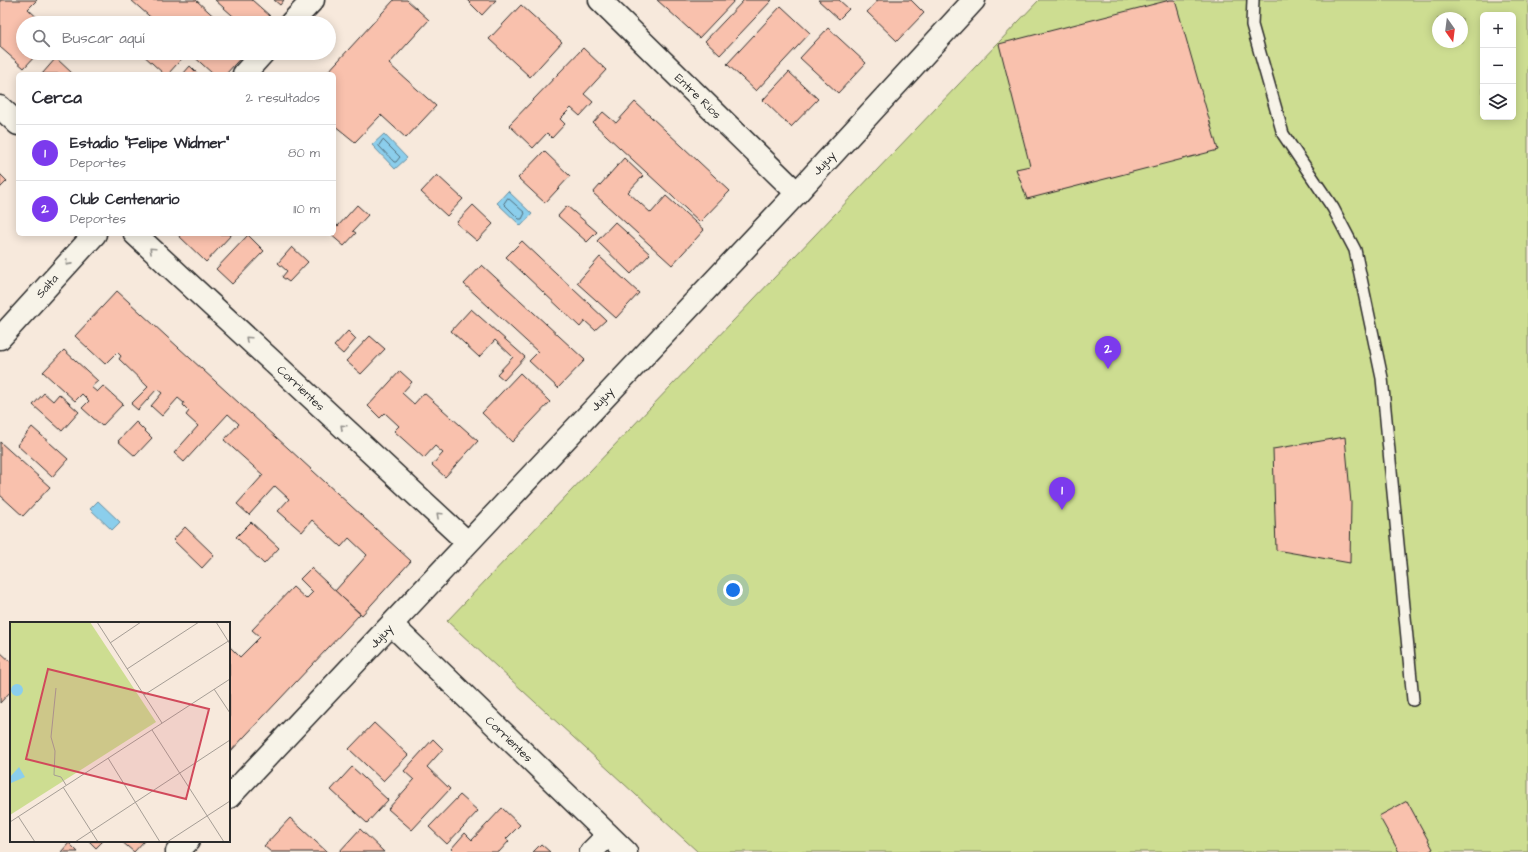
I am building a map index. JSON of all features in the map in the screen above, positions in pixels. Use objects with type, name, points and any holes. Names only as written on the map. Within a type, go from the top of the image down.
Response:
[{"type":"street","points":[[298,16],[313,0]]},
{"type":"street","name":"Entre Ríos","points":[[600,0],[796,193]]},
{"type":"street","name":"Jujuy","points":[[230,796],[796,193],[974,0]]},
{"type":"street","points":[[246,72],[257,60]]},
{"type":"street","points":[[0,107],[16,122]]},
{"type":"street","name":"Salta","points":[[0,338],[93,236]]},
{"type":"street","name":"Corrientes","points":[[137,236],[467,542]]},
{"type":"street","name":"Corrientes","points":[[392,624],[626,852]]},
{"type":"street","points":[[592,852],[608,835]]},
{"type":"street","points":[[178,852],[187,842]]},
{"type":"lane","points":[[1253,0],[1252,26],[1283,134],[1333,208],[1355,250],[1382,378],[1413,700]]},
{"type":"green space","points":[[1039,0],[1528,0],[1528,852],[698,852],[447,621]]},
{"type":"water","points":[[384,134],[407,158],[395,169],[372,145]]},
{"type":"water","points":[[508,191],[532,214],[521,226],[497,203]]},
{"type":"water","points":[[98,501],[120,522],[112,530],[90,509]]},
{"type":"building","points":[[0,0],[37,0],[28,9],[36,16],[16,16],[16,60],[31,60],[24,68],[0,47]]},
{"type":"building","points":[[131,0],[196,0],[213,16],[149,16]]},
{"type":"building","points":[[215,0],[252,0],[270,16],[233,16]]},
{"type":"building","points":[[274,0],[284,0],[280,5]]},
{"type":"building","points":[[394,0],[407,0],[429,20],[389,64],[436,106],[406,138],[381,115],[355,142],[336,127],[336,72],[328,72]]},
{"type":"building","points":[[467,0],[496,0],[482,15]]},
{"type":"building","points":[[657,0],[735,0],[699,38]]},
{"type":"building","points":[[744,0],[772,0],[720,55],[705,41]]},
{"type":"building","points":[[818,0],[839,0],[849,9],[839,19]]},
{"type":"building","points":[[878,0],[911,0],[924,13],[897,41],[867,12]]},
{"type":"building","points":[[1170,0],[1175,0],[1218,150],[1027,199],[1016,169],[1030,166],[999,44]]},
{"type":"building","points":[[521,5],[562,42],[530,77],[489,39]]},
{"type":"building","points":[[781,6],[810,33],[756,91],[727,64]]},
{"type":"building","points":[[828,28],[866,63],[838,93],[800,58]]},
{"type":"building","points":[[583,48],[606,70],[584,94],[593,102],[580,116],[571,108],[560,119],[565,124],[552,138],[547,133],[533,148],[509,125]]},
{"type":"building","points":[[54,60],[58,60],[71,72],[44,72]]},
{"type":"building","points":[[149,60],[181,60],[170,72],[162,72]]},
{"type":"building","points":[[198,60],[239,60],[228,72],[211,72]]},
{"type":"building","points":[[190,66],[196,72],[185,72]]},
{"type":"building","points":[[789,72],[818,99],[791,127],[763,100]]},
{"type":"building","points":[[635,102],[730,191],[700,222],[593,123],[603,112],[616,123]]},
{"type":"building","points":[[544,151],[570,176],[545,203],[518,178]]},
{"type":"building","points":[[624,158],[643,176],[628,192],[651,213],[666,196],[704,230],[672,265],[593,193]]},
{"type":"building","points":[[0,174],[7,181],[0,188]]},
{"type":"building","points":[[437,175],[463,199],[447,216],[421,192]]},
{"type":"building","points":[[357,205],[368,215],[353,231],[356,233],[344,246],[332,236],[336,236],[336,224],[338,226]]},
{"type":"building","points":[[473,205],[493,224],[477,241],[456,223]]},
{"type":"building","points":[[567,206],[597,232],[587,242],[558,216]]},
{"type":"building","points":[[615,222],[650,254],[631,274],[597,241]]},
{"type":"building","points":[[179,236],[230,236],[206,262]]},
{"type":"building","points":[[247,236],[249,236],[264,251],[232,284],[216,269]]},
{"type":"building","points":[[522,241],[606,320],[595,330],[585,321],[580,327],[506,257]]},
{"type":"building","points":[[292,247],[308,262],[289,282],[282,277],[287,271],[278,263]]},
{"type":"building","points":[[600,257],[639,293],[616,318],[577,283]]},
{"type":"building","points":[[482,265],[585,360],[558,388],[529,361],[538,352],[464,284]]},
{"type":"building","points":[[117,291],[411,561],[362,615],[335,591],[367,555],[349,538],[341,547],[312,520],[302,532],[278,511],[289,499],[275,486],[249,515],[237,504],[263,475],[224,440],[239,424],[228,414],[184,462],[174,453],[198,426],[186,415],[189,411],[183,405],[184,403],[178,398],[162,416],[151,406],[162,393],[157,389],[138,410],[131,404],[148,387],[119,359],[121,356],[117,352],[105,364],[75,336]]},
{"type":"building","points":[[471,309],[525,357],[504,380],[497,374],[513,357],[495,340],[479,357],[451,331]]},
{"type":"building","points":[[348,331],[356,339],[343,354],[334,346]]},
{"type":"building","points":[[370,336],[385,349],[361,374],[346,361]]},
{"type":"building","points":[[64,350],[98,381],[91,387],[97,392],[103,386],[123,404],[102,426],[82,408],[89,401],[82,394],[75,401],[43,372]]},
{"type":"building","points":[[400,371],[412,382],[402,393],[414,404],[424,393],[478,441],[445,477],[432,465],[443,453],[435,446],[424,458],[394,431],[399,426],[385,413],[380,418],[368,406]]},
{"type":"building","points":[[520,373],[550,402],[512,442],[482,413]]},
{"type":"building","points":[[44,393],[53,401],[59,394],[79,412],[62,431],[33,405]]},
{"type":"building","points":[[136,422],[152,438],[135,456],[118,441]]},
{"type":"building","points":[[32,427],[68,459],[52,477],[17,445]]},
{"type":"building","points":[[1345,437],[1351,503],[1350,563],[1276,550],[1273,449]]},
{"type":"building","points":[[0,442],[50,487],[23,516],[0,495]]},
{"type":"building","points":[[251,522],[279,548],[264,564],[236,537]]},
{"type":"building","points":[[185,527],[214,555],[202,568],[173,540]]},
{"type":"building","points":[[311,568],[360,614],[230,752],[230,647],[240,657],[260,637],[252,630],[293,587],[306,599],[313,592],[300,579]]},
{"type":"building","points":[[0,652],[10,661],[10,692],[0,703]]},
{"type":"building","points":[[374,723],[408,755],[383,781],[349,749]]},
{"type":"building","points":[[433,739],[443,749],[427,767],[450,789],[412,830],[388,809],[414,780],[404,771]]},
{"type":"building","points":[[352,767],[388,800],[367,823],[331,790]]},
{"type":"building","points":[[460,795],[478,811],[447,844],[429,827]]},
{"type":"building","points":[[1407,801],[1433,849],[1428,852],[1399,852],[1379,816]]},
{"type":"building","points":[[502,808],[520,825],[506,839],[509,841],[499,852],[454,852],[451,849],[465,833],[472,840]]},
{"type":"building","points":[[290,818],[327,852],[271,852],[264,846]]},
{"type":"building","points":[[360,829],[384,852],[339,852]]},
{"type":"building","points":[[90,842],[102,842],[96,848]]},
{"type":"building","points":[[122,842],[143,842],[134,852]]},
{"type":"building","points":[[69,843],[78,852],[61,852]]},
{"type":"building","points":[[541,844],[550,852],[533,852]]},
{"type":"place","name":"Club Centenario","points":[[1108,369]]},
{"type":"place","name":"Estadio \"Felipe Widmer\"","points":[[1062,510]]}]
